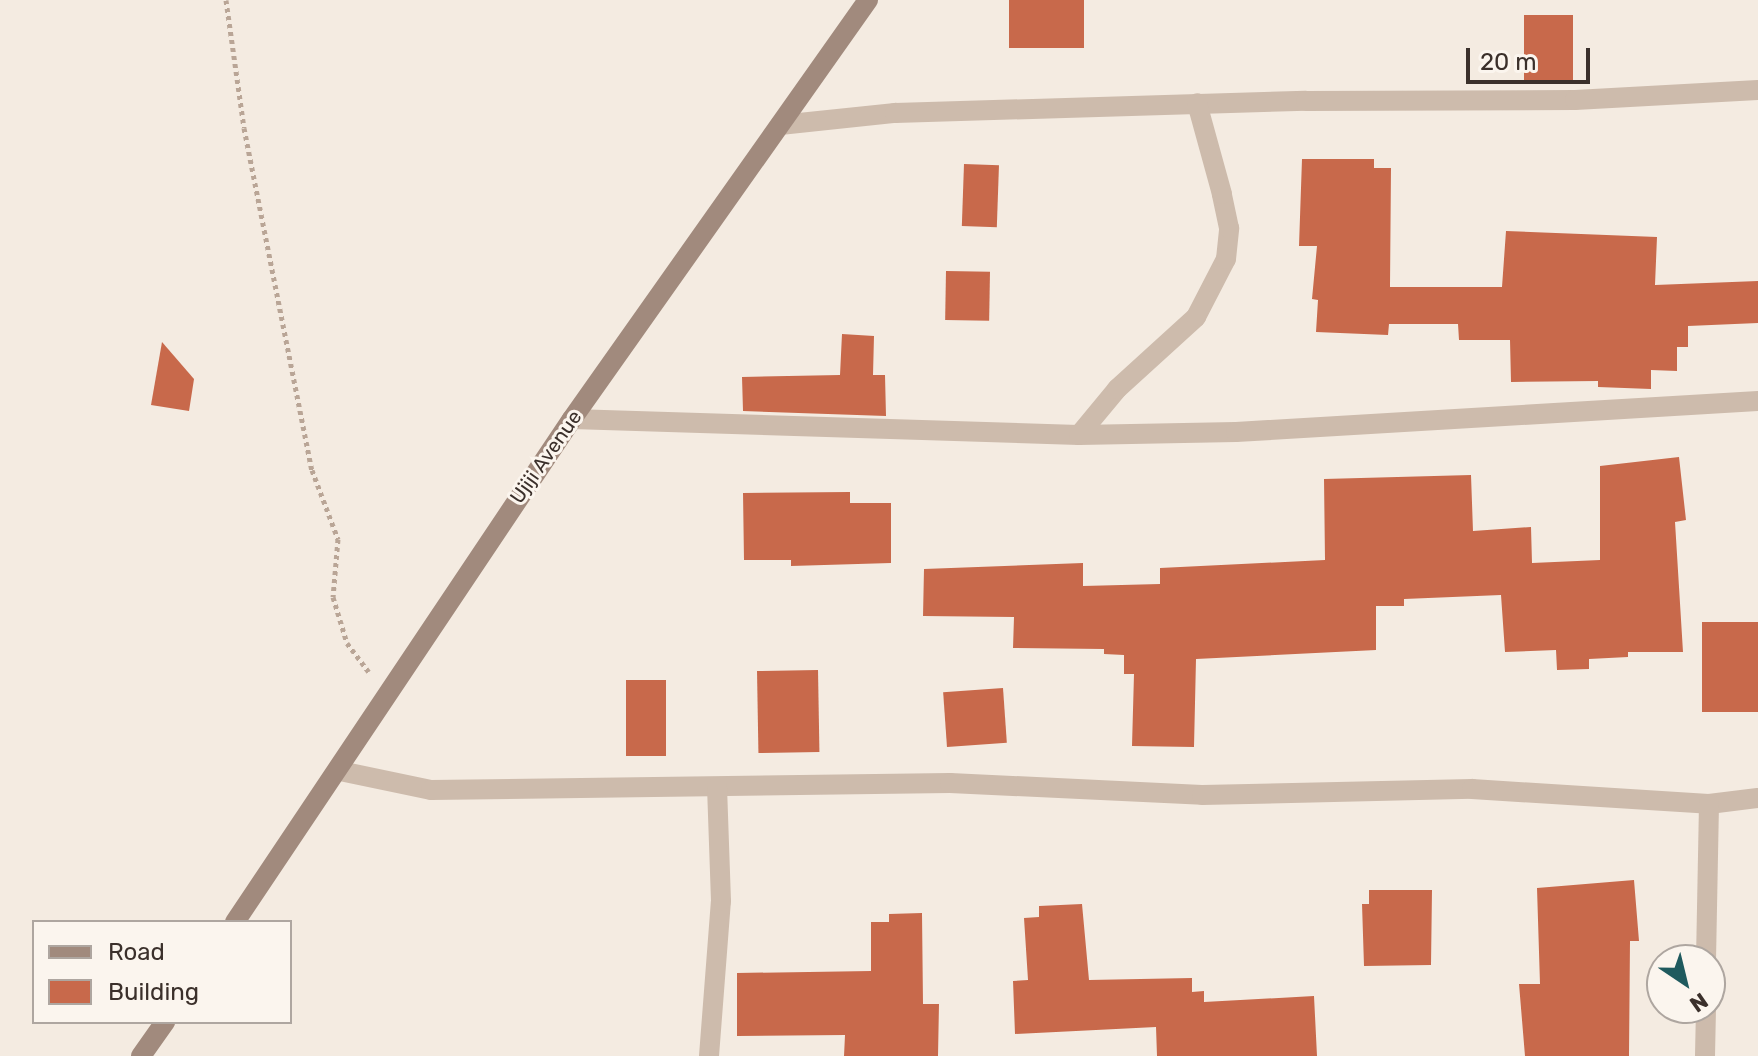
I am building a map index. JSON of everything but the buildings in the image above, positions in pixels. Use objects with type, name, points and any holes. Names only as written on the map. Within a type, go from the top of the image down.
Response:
[{"type":"main road","name":"Ujiji Avenue","points":[[236,920],[340,771],[386,689],[868,0]]},
{"type":"main road","points":[[141,1056],[164,1024]]},
{"type":"street","points":[[780,125],[895,113],[1197,103],[1575,100],[1758,90]]},
{"type":"street","points":[[1079,435],[1117,389],[1196,317],[1226,259],[1225,205],[1197,103]]},
{"type":"street","points":[[572,419],[1079,435],[1236,432],[1758,401]]},
{"type":"street","points":[[340,771],[431,790],[950,783],[1202,795],[1472,789],[1709,804],[1758,798]]},
{"type":"street","points":[[709,1056],[721,901],[717,787]]},
{"type":"street","points":[[1706,944],[1709,804]]},
{"type":"street","points":[[1705,1056],[1706,1024]]},
{"type":"path","points":[[226,0],[244,128],[312,470],[338,539],[333,597],[339,625],[362,666],[386,689]]}]
